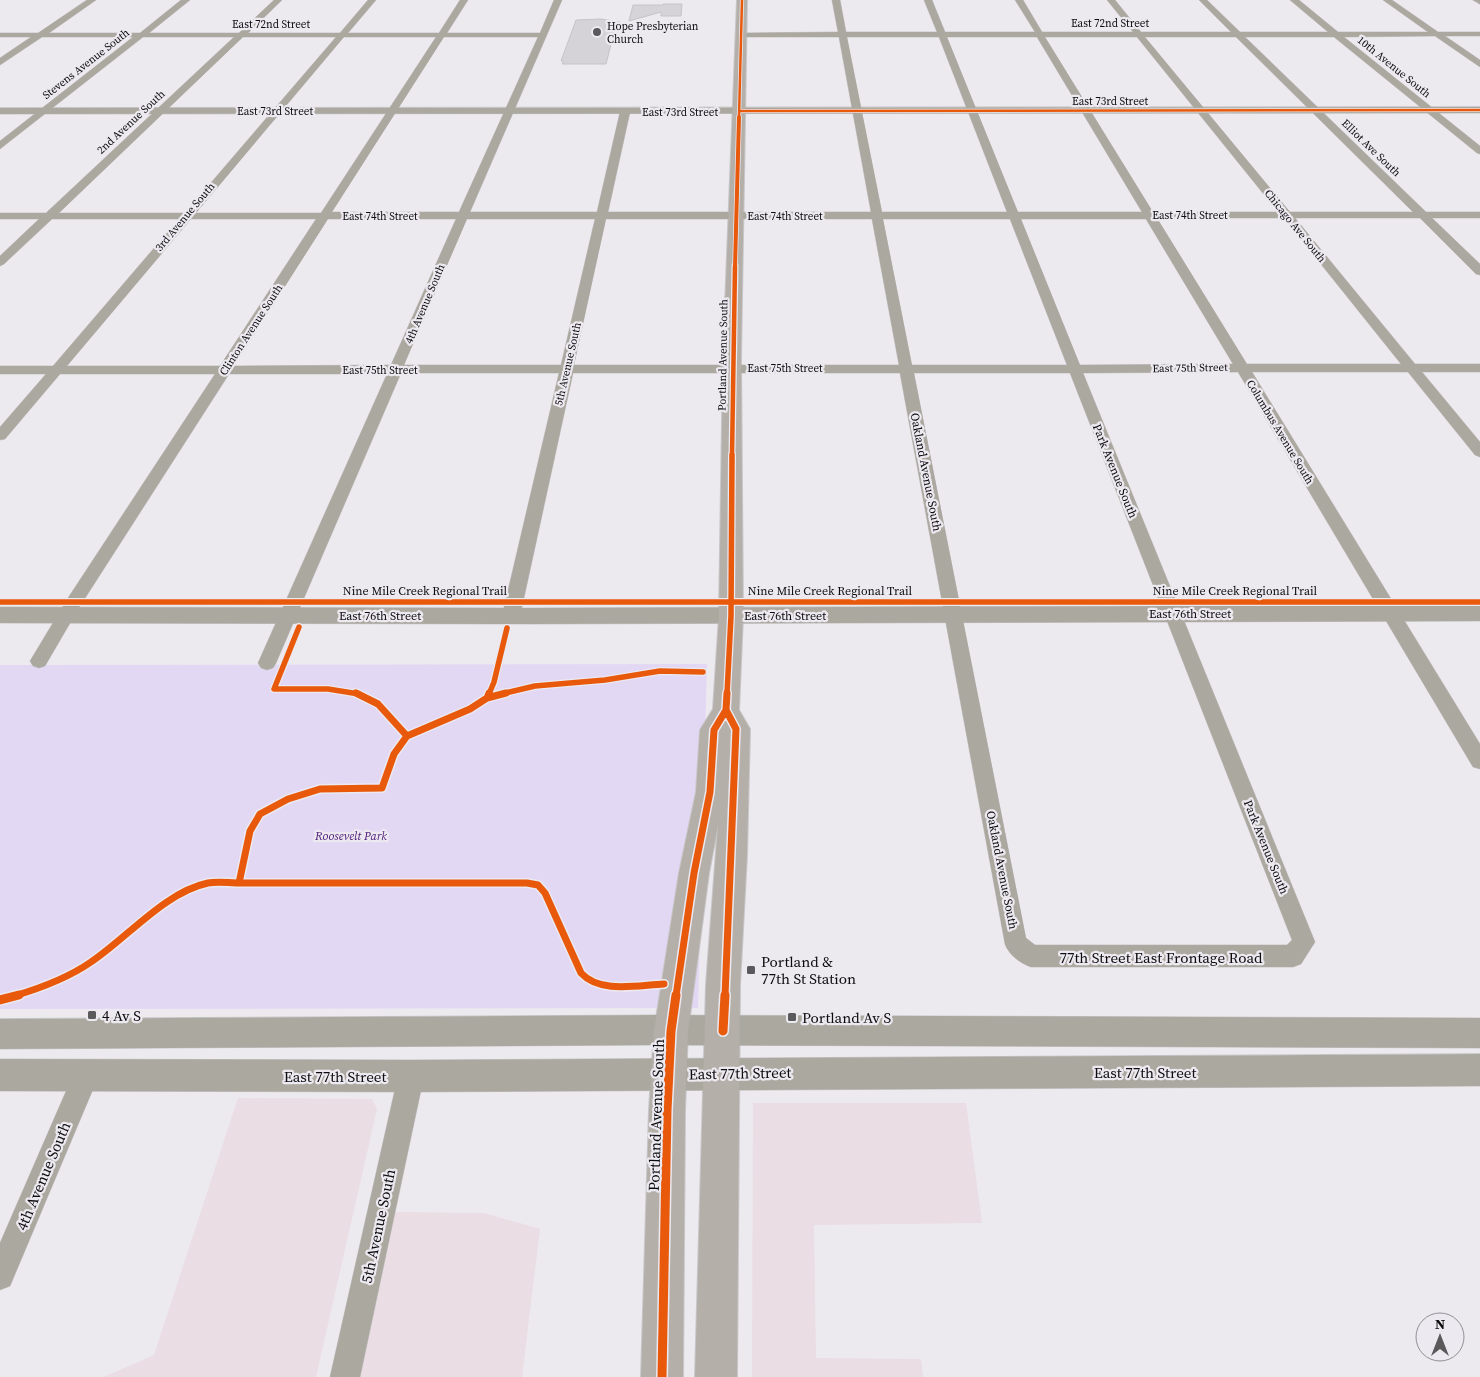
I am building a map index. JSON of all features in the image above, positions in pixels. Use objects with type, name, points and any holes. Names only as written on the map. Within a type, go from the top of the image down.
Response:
[{"type":"main road","name":"Portland Avenue South","points":[[662,1377],[667,1110],[671,1031],[694,873],[710,792],[714,730],[726,710],[731,616],[732,368],[735,216],[741,112],[742,0]]},
{"type":"main road","name":"Portland Avenue South","points":[[716,1377],[723,985],[732,855],[736,729],[726,710]]},
{"type":"street","points":[[0,62],[92,0]]},
{"type":"street","name":"Stevens Avenue South","points":[[0,146],[42,111],[186,0]]},
{"type":"street","name":"2nd Avenue South","points":[[0,262],[278,0]]},
{"type":"street","name":"3rd Avenue South","points":[[0,436],[372,0]]},
{"type":"street","name":"Clinton Avenue South","points":[[39,661],[464,0]]},
{"type":"street","name":"4th Avenue South","points":[[267,663],[558,0]]},
{"type":"street","name":"Oakland Avenue South","points":[[836,0],[1016,944]]},
{"type":"street","name":"Park Avenue South","points":[[928,0],[1304,942]]},
{"type":"street","name":"Columbus Avenue South","points":[[1018,0],[1480,760]]},
{"type":"street","name":"Chicago Ave South","points":[[1111,0],[1480,452]]},
{"type":"street","name":"Elliot Ave South","points":[[1203,0],[1480,271]]},
{"type":"street","name":"10th Avenue South","points":[[1294,0],[1480,151]]},
{"type":"street","points":[[1387,0],[1480,64]]},
{"type":"street","name":"East 72nd Street","points":[[741,35],[1480,34]]},
{"type":"street","name":"East 72nd Street","points":[[0,35],[543,35]]},
{"type":"street","name":"East 73rd Street","points":[[0,111],[857,112],[1480,110]]},
{"type":"street","name":"5th Avenue South","points":[[511,616],[626,112]]},
{"type":"street","name":"East 74th Street","points":[[0,216],[1480,215]]},
{"type":"street","name":"East 75th Street","points":[[0,370],[1480,368]]},
{"type":"street","name":"East 76th Street","points":[[0,615],[731,616],[1480,613]]},
{"type":"street","name":"77th Street East Frontage Road","points":[[1016,944],[1030,956],[1278,957],[1293,956],[1304,942]]},
{"type":"street","points":[[0,1034],[671,1031],[1480,1033]]},
{"type":"street","name":"East 77th Street","points":[[0,1075],[411,1076],[1480,1070]]},
{"type":"street","name":"4th Avenue South","points":[[0,1276],[86,1075]]},
{"type":"street","name":"5th Avenue South","points":[[345,1377],[411,1076]]},
{"type":"shaded area","points":[[238,1098],[372,1099],[377,1109],[316,1377],[104,1377],[154,1355]]},
{"type":"shaded area","points":[[753,1103],[966,1103],[982,1223],[814,1225],[816,1358],[921,1359],[923,1377],[752,1377]]},
{"type":"shaded area","points":[[390,1212],[484,1213],[540,1229],[522,1377],[355,1377]]},
{"type":"green space","name":"Roosevelt Park","points":[[707,664],[698,1008],[0,1009],[0,665]]},
{"type":"building","points":[[682,4],[681,16],[661,16],[661,12],[629,21],[633,5]]},
{"type":"building","name":"Hope Presbyterian Church","points":[[601,19],[620,22],[616,37],[613,37],[606,64],[562,64],[564,61],[561,61],[576,20]]},
{"type":"cycle path","points":[[662,1377],[667,1110],[671,1031],[694,873],[710,792],[714,730],[726,710],[731,616],[732,357],[742,0]]},
{"type":"cycle path","points":[[741,111],[1480,110]]},
{"type":"cycle path","name":"Nine Mile Creek Regional Trail","points":[[0,602],[1480,602]]},
{"type":"cycle path","points":[[299,627],[274,689],[314,688],[356,693],[378,704],[407,736],[470,709],[487,698],[535,686],[605,680],[660,671],[703,672]]},
{"type":"cycle path","points":[[487,698],[494,682],[507,628]]},
{"type":"cycle path","points":[[723,1031],[736,729],[726,710]]},
{"type":"cycle path","points":[[407,736],[394,754],[382,788],[320,789],[288,799],[260,814],[250,831],[239,883],[527,883],[538,885],[545,893],[581,973],[588,981],[605,986],[664,984]]},
{"type":"cycle path","points":[[0,1000],[48,985],[82,969],[147,918],[191,889],[205,884],[239,883]]},
{"type":"place","name":"Hope Presbyterian Church","points":[[597,32]]},
{"type":"place","name":"Portland & 77th St Station","points":[[751,970]]},
{"type":"place","name":"4 Av S","points":[[92,1015]]},
{"type":"place","name":"Portland Av S","points":[[792,1017]]}]
